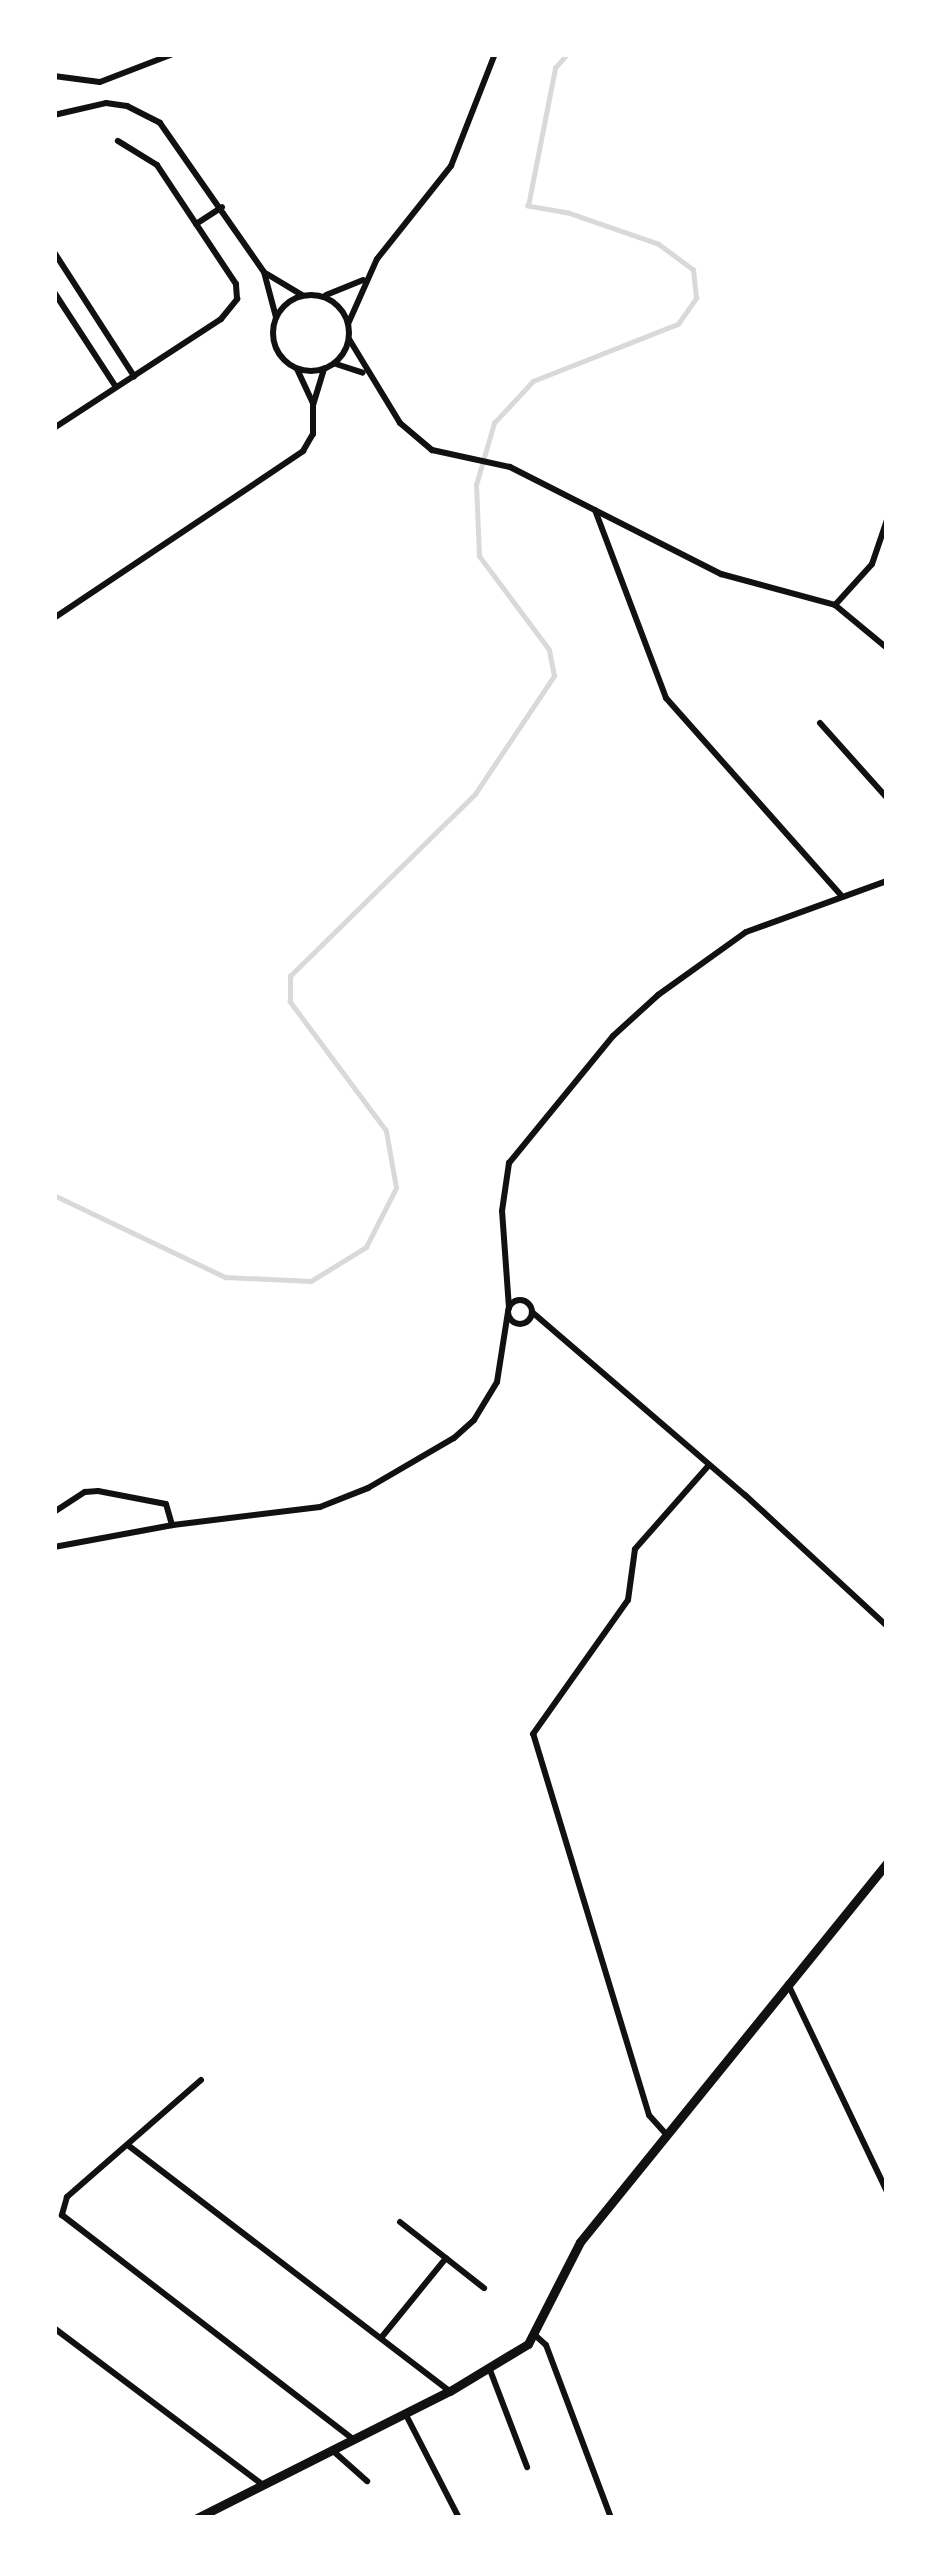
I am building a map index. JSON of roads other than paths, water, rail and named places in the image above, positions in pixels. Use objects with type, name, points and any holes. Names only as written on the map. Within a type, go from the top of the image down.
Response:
[{"type":"main road","points":[[197,2518],[490,2370],[536,2336],[580,2242],[887,1863]]},
{"type":"main road","points":[[210,2518],[222,2504]]},
{"type":"street","points":[[54,76],[100,82],[173,54]]},
{"type":"street","points":[[264,272],[304,296],[347,290],[365,277],[451,166],[495,54]]},
{"type":"street","points":[[54,115],[106,104],[146,113],[173,136],[264,272],[276,317],[273,342],[297,369],[313,405]]},
{"type":"street","points":[[54,428],[235,307],[236,284],[158,165],[118,141]]},
{"type":"street","points":[[196,224],[222,207]]},
{"type":"street","points":[[54,252],[134,376]]},
{"type":"street","points":[[365,277],[348,324],[349,339],[367,374],[417,439],[432,450],[510,467],[721,574],[835,605],[887,648]]},
{"type":"street","points":[[54,292],[116,387]]},
{"type":"street","points":[[276,317],[304,296]]},
{"type":"street","points":[[319,296],[338,306],[348,324]]},
{"type":"street","points":[[297,369],[324,369],[334,364],[349,339]]},
{"type":"street","points":[[334,364],[367,374]]},
{"type":"street","points":[[54,618],[303,451],[313,434],[313,405],[324,369]]},
{"type":"street","points":[[595,509],[666,698],[841,895]]},
{"type":"street","points":[[835,605],[872,564],[887,520]]},
{"type":"street","points":[[820,723],[887,798]]},
{"type":"street","points":[[54,1547],[172,1525],[320,1507],[368,1488],[454,1438],[473,1420],[497,1382],[506,1348],[509,1310],[502,1194],[509,1163],[530,1132],[613,1036],[658,995],[746,932],[887,881]]},
{"type":"street","points":[[507,1282],[527,1319]]},
{"type":"street","points":[[509,1310],[520,1300]]},
{"type":"street","points":[[509,1310],[544,1323],[887,1626]]},
{"type":"street","points":[[506,1348],[527,1319]]},
{"type":"street","points":[[667,2134],[650,2115],[533,1734],[628,1600],[635,1549],[709,1465]]},
{"type":"street","points":[[54,1512],[85,1492],[98,1491],[166,1504],[172,1525]]},
{"type":"street","points":[[788,1984],[887,2192]]},
{"type":"street","points":[[201,2080],[67,2197],[62,2215],[352,2439]]},
{"type":"street","points":[[128,2145],[450,2391]]},
{"type":"street","points":[[400,2222],[484,2288]]},
{"type":"street","points":[[381,2338],[446,2258]]},
{"type":"street","points":[[54,2328],[262,2484]]},
{"type":"street","points":[[536,2336],[546,2344],[611,2518]]},
{"type":"street","points":[[490,2370],[527,2467]]},
{"type":"street","points":[[405,2413],[459,2518]]},
{"type":"street","points":[[332,2450],[367,2480]]},
{"type":"waterway","points":[[54,1195],[225,1277],[311,1281],[366,1247],[396,1188],[386,1131],[290,1002],[290,976],[475,794],[554,676],[549,650],[479,556],[476,485],[494,423],[533,381],[678,324],[696,298],[693,270],[658,244],[568,213],[528,206],[555,68],[567,54]]}]
